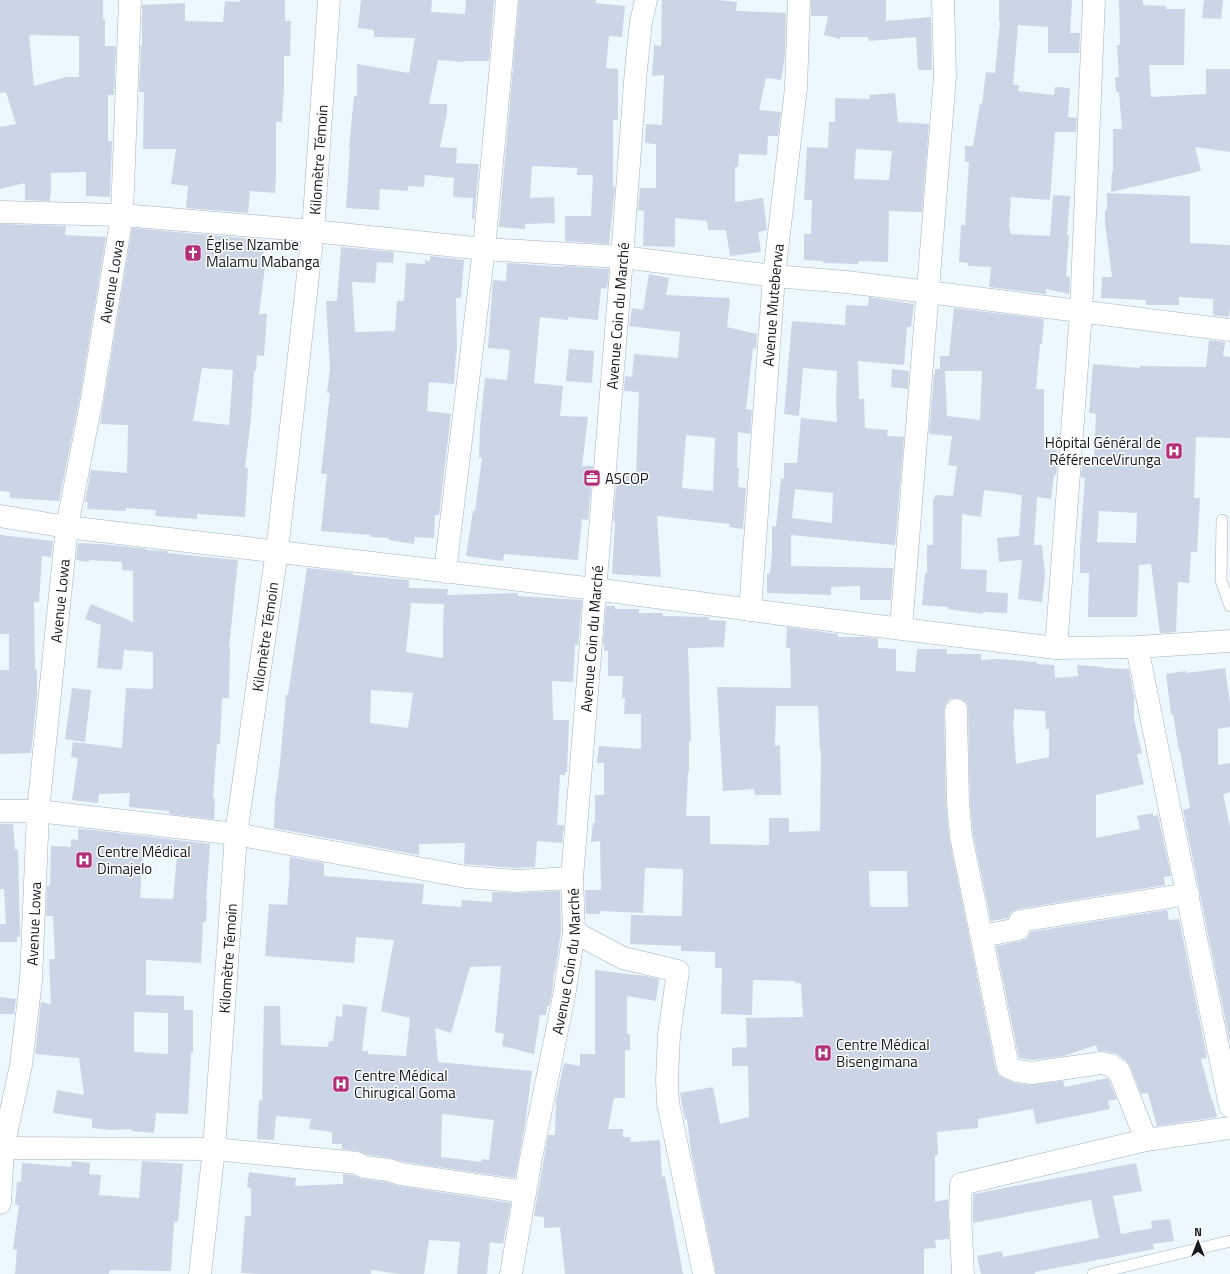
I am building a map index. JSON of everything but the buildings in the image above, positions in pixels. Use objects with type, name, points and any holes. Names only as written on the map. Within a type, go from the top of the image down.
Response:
[{"type":"street","name":"Avenue Lowa","points":[[0,1204],[2,1148],[21,1065],[31,980],[38,811],[67,527],[92,398],[122,215],[130,0]]},
{"type":"street","name":"Kilomètre Témoin","points":[[200,1274],[214,1149],[236,834],[278,551],[313,231],[329,0]]},
{"type":"street","points":[[445,572],[484,248],[507,0]]},
{"type":"street","name":"Avenue Coin du Marché","points":[[511,1274],[525,1192],[564,996],[574,932],[572,878],[636,69],[646,0]]},
{"type":"street","name":"Avenue Muteberwa","points":[[750,610],[774,276],[796,88],[798,0]]},
{"type":"street","points":[[901,628],[945,76],[943,0]]},
{"type":"street","points":[[1056,648],[1081,312],[1094,0]]},
{"type":"street","points":[[0,212],[122,215],[313,231],[484,248],[622,257],[774,276],[846,282],[1230,330]]},
{"type":"street","points":[[0,516],[67,527],[595,589],[1056,648],[1137,647],[1230,641]]},
{"type":"street","points":[[1137,647],[1230,1106]]},
{"type":"street","points":[[956,710],[958,803],[961,836],[1008,1067],[1016,1071],[1032,1073],[1101,1063],[1110,1065],[1119,1071],[1146,1140]]},
{"type":"street","points":[[0,811],[38,811],[236,834],[466,877],[516,881],[572,878]]},
{"type":"street","points":[[982,936],[1018,929],[1020,920],[1188,894]]},
{"type":"street","points":[[574,932],[623,958],[678,971],[669,1035],[667,1080],[668,1103],[704,1274]]},
{"type":"street","points":[[963,1274],[960,1212],[961,1184],[1146,1140],[1230,1128]]},
{"type":"street","points":[[2,1148],[214,1149],[357,1163],[364,1167],[389,1170],[401,1174],[525,1192]]},
{"type":"lane","points":[[1222,520],[1221,580],[1230,606]]},
{"type":"lane","points":[[1093,1274],[1230,1241]]},
{"type":"place","name":"Église Nzambe Malamu Mabanga","points":[[193,253]]},
{"type":"place","name":"Hôpital Général de RéférenceVirunga","points":[[1174,451]]},
{"type":"place","name":"ASCOP","points":[[592,478]]},
{"type":"place","name":"Centre Médical Dimajelo","points":[[84,860]]},
{"type":"place","name":"Centre Médical Bisengimana","points":[[823,1053]]},
{"type":"place","name":"Centre Médical Chirugical Goma","points":[[341,1084]]}]
